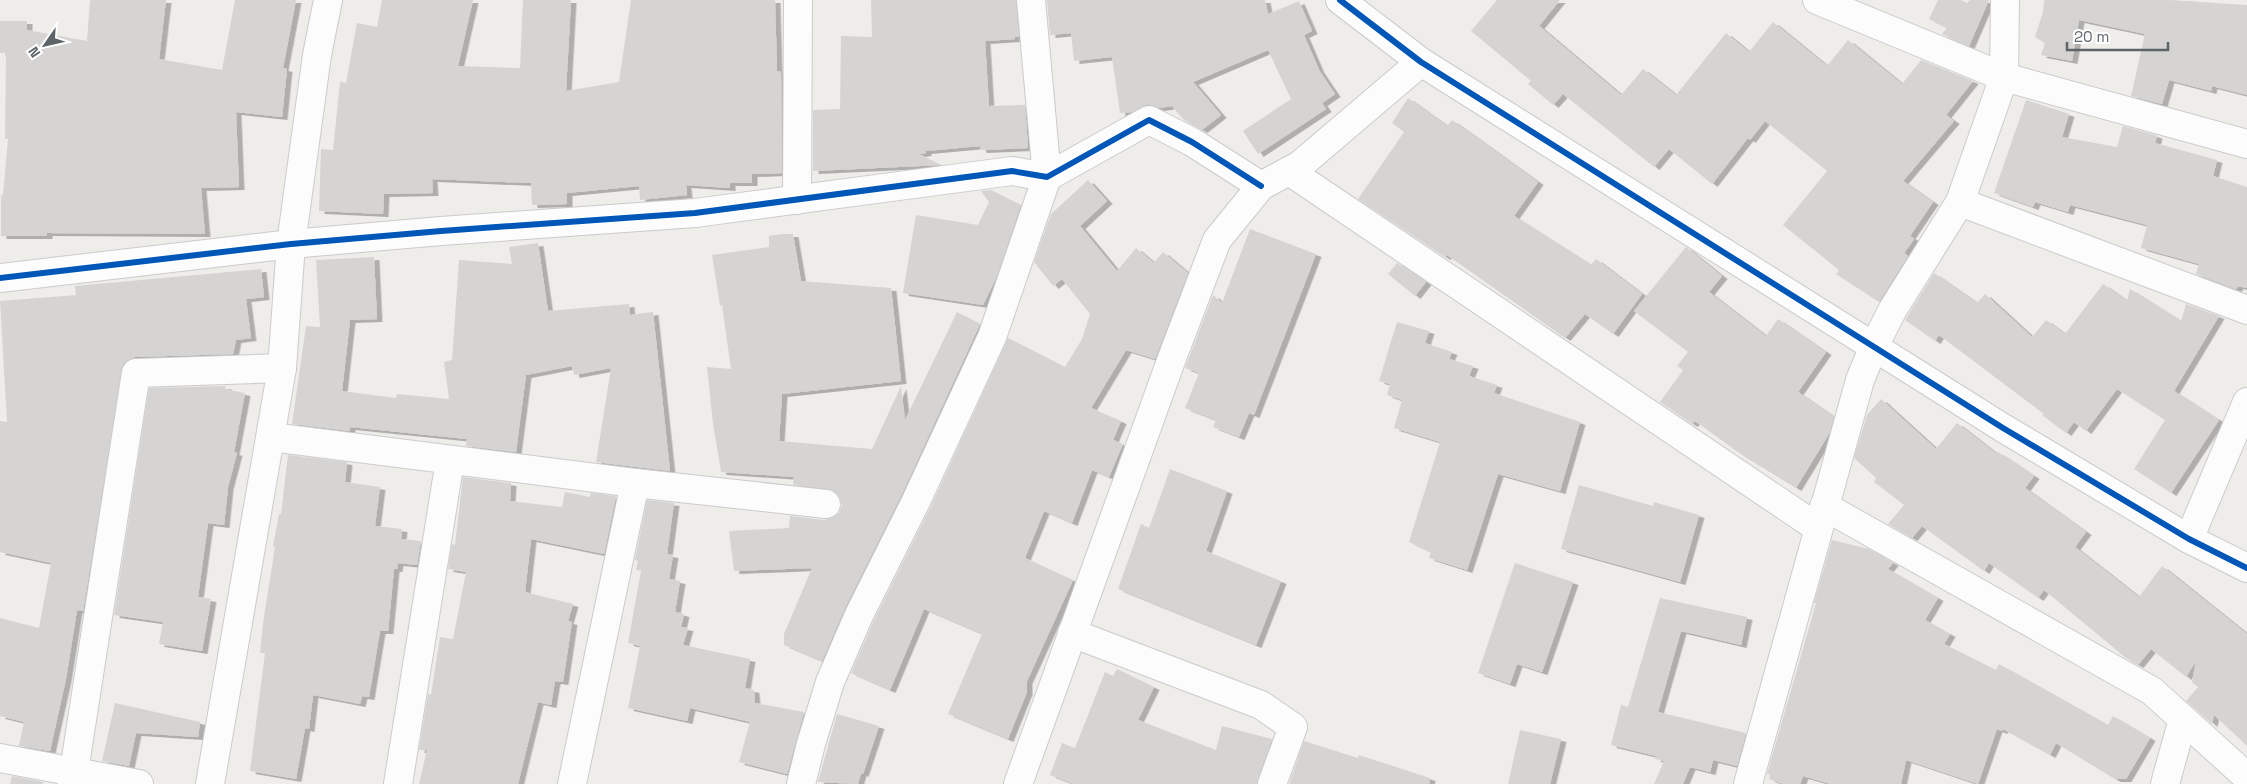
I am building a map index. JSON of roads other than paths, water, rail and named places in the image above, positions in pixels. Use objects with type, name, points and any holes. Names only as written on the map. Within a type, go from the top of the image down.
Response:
[{"type":"street","points":[[210,784],[282,368],[291,244],[317,55],[328,0]]},
{"type":"street","points":[[797,200],[798,0]]},
{"type":"street","points":[[801,784],[810,744],[830,682],[859,615],[916,500],[992,337],[1047,177],[1031,0]]},
{"type":"street","points":[[1340,0],[1421,62],[2003,428],[2189,539],[2247,568]]},
{"type":"street","points":[[1817,0],[2004,77],[2247,144]]},
{"type":"street","points":[[1748,784],[1860,380],[1874,346],[1893,309],[1960,202],[2004,77],[2005,0]]},
{"type":"street","points":[[1018,784],[1172,358],[1217,240],[1261,186],[1300,165],[1421,62]]},
{"type":"street","points":[[0,278],[291,244],[695,213],[1012,171],[1047,177],[1149,120],[1192,142],[1261,186]]},
{"type":"street","points":[[1289,171],[1821,517],[2152,690],[2247,777]]},
{"type":"street","points":[[1960,202],[2247,310]]},
{"type":"street","points":[[73,778],[136,373],[282,368]]},
{"type":"street","points":[[2189,539],[2247,402]]},
{"type":"street","points":[[271,437],[634,483],[826,504]]},
{"type":"street","points":[[398,784],[450,460]]},
{"type":"street","points":[[572,784],[634,483]]},
{"type":"street","points":[[1072,633],[1261,705],[1292,727],[1272,784]]},
{"type":"street","points":[[2165,784],[2183,720]]},
{"type":"street","points":[[0,758],[73,778],[139,784]]}]
